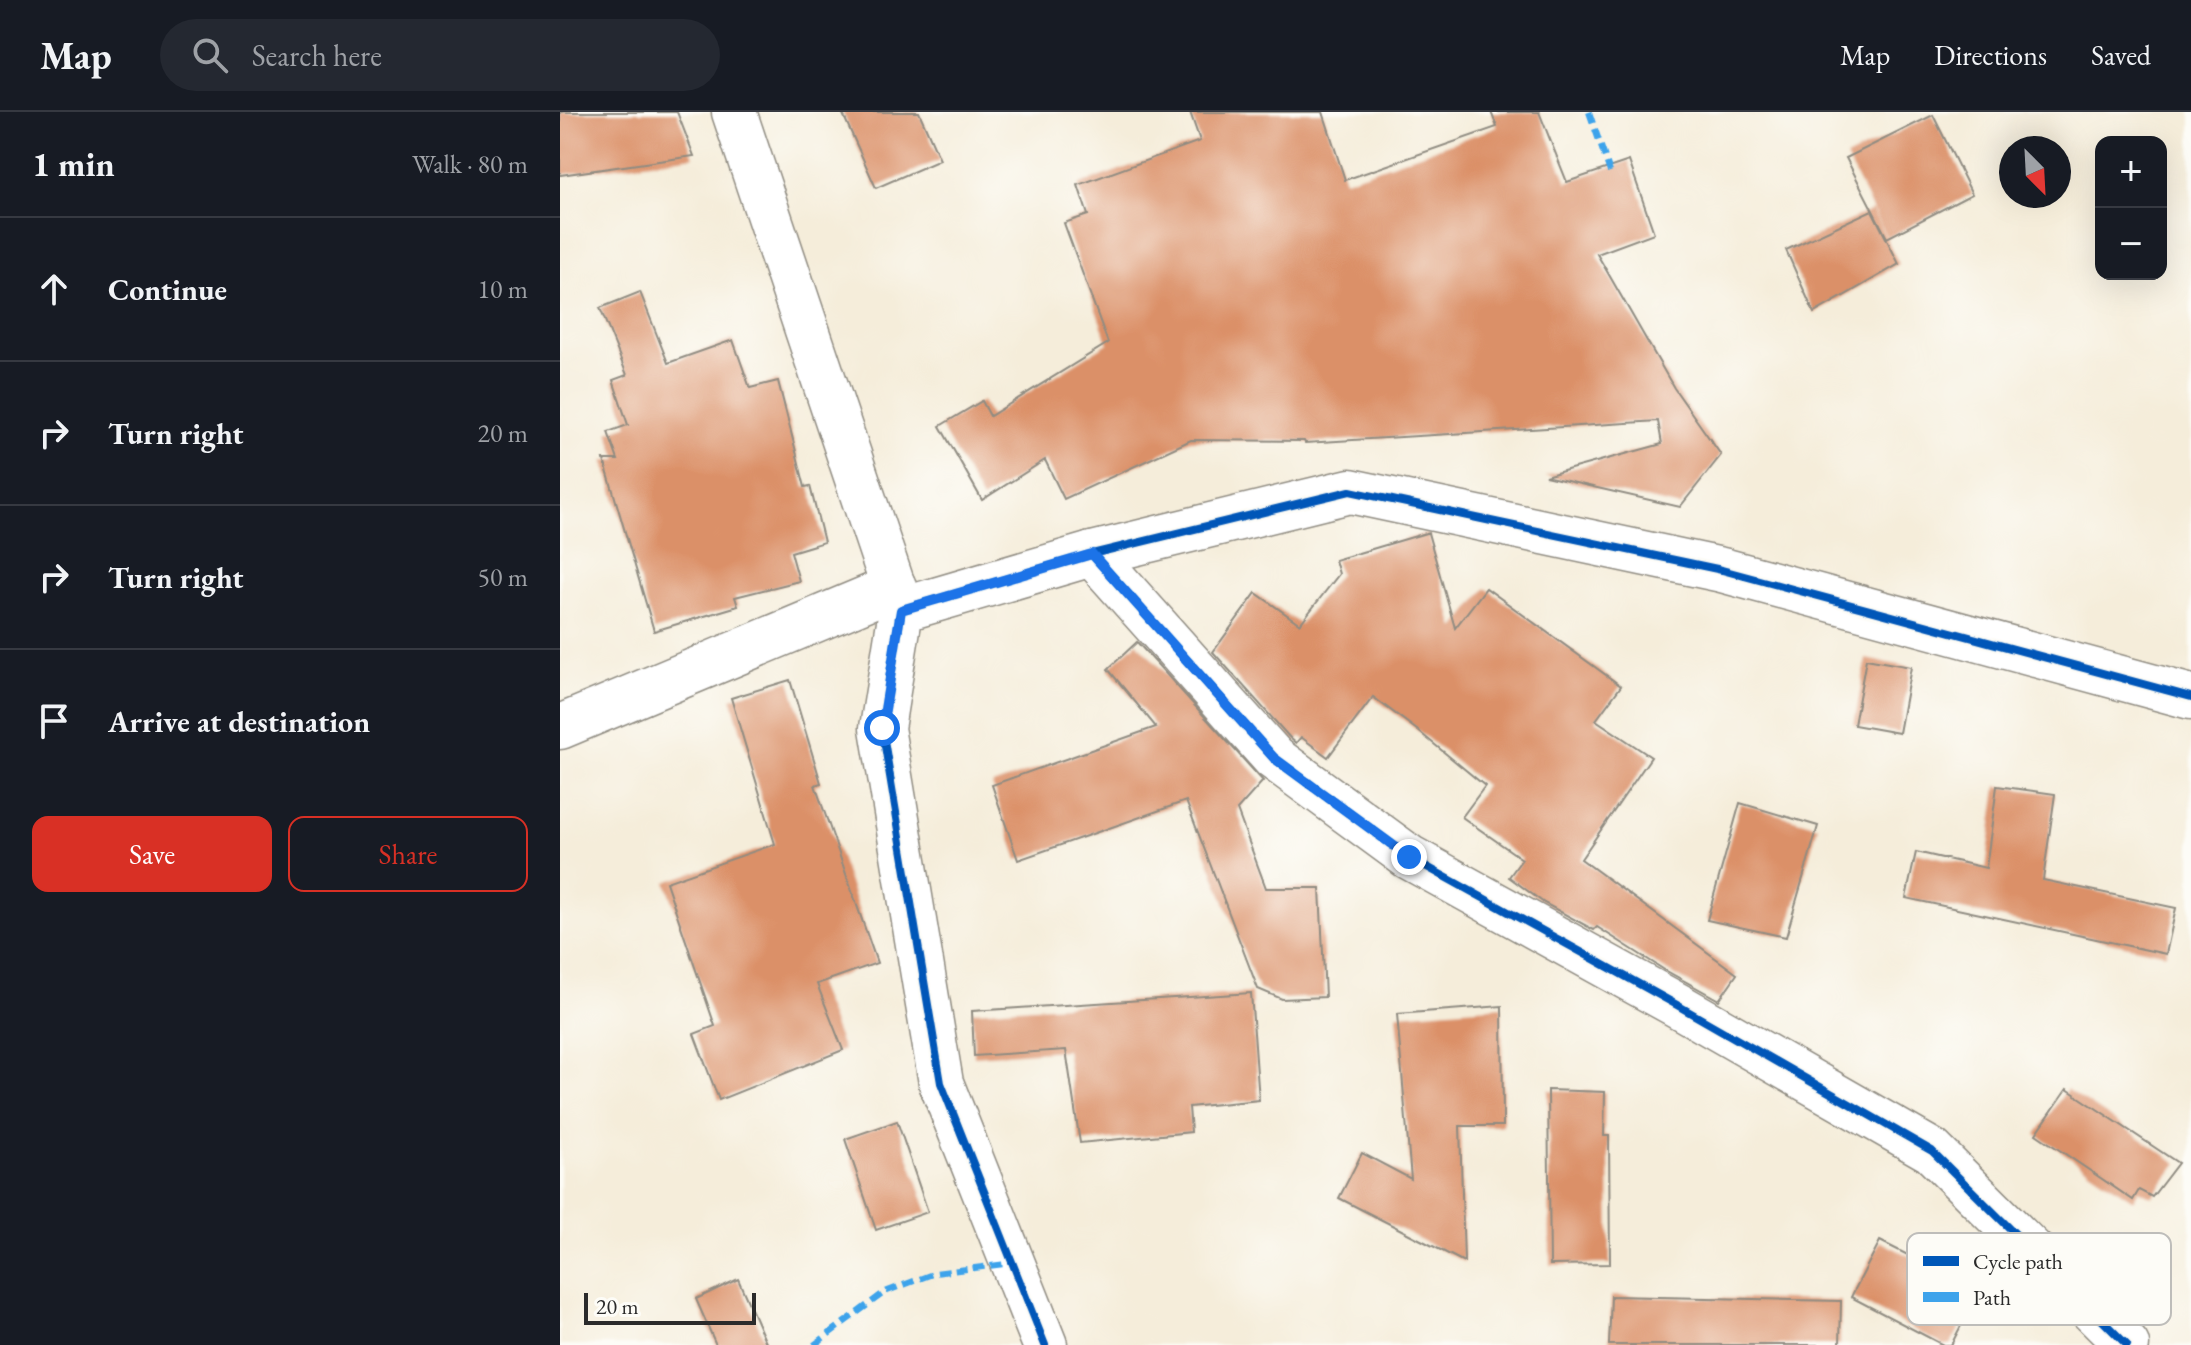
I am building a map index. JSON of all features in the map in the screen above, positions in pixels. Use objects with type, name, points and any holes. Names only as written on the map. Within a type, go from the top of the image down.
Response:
[{"type":"street","points":[[734,112],[898,598],[882,728],[941,1083],[1045,1345]]},
{"type":"street","points":[[560,727],[898,598],[1350,491],[1722,570],[2191,697]]},
{"type":"street","points":[[1092,554],[1274,758],[1409,857],[1932,1151],[2014,1233]]},
{"type":"street","points":[[2107,1325],[2127,1345]]},
{"type":"building","points":[[560,112],[677,112],[694,156],[560,175]]},
{"type":"building","points":[[842,112],[919,112],[940,160],[876,188]]},
{"type":"building","points":[[1190,112],[1323,112],[1345,180],[1497,127],[1491,112],[1539,112],[1567,182],[1629,161],[1654,233],[1597,254],[1674,388],[1721,455],[1680,507],[1545,476],[1662,444],[1658,421],[1305,443],[1191,440],[1064,499],[1045,460],[982,500],[940,426],[982,401],[990,416],[1108,343],[1064,223],[1088,215],[1078,185],[1200,141]]},
{"type":"building","points":[[1933,115],[1972,194],[1887,238],[1846,158]]},
{"type":"building","points":[[1872,210],[1899,264],[1814,313],[1786,250]]},
{"type":"building","points":[[640,292],[668,363],[733,340],[750,388],[778,381],[805,487],[810,486],[824,542],[791,552],[799,581],[735,597],[738,606],[654,631],[604,460],[618,460],[608,432],[628,425],[613,380],[627,375],[600,308]]},
{"type":"building","points":[[1428,533],[1455,628],[1486,588],[1621,686],[1596,720],[1651,757],[1581,859],[1737,974],[1719,1000],[1597,927],[1594,930],[1544,903],[1509,877],[1522,859],[1462,817],[1485,786],[1373,697],[1328,757],[1301,737],[1296,743],[1291,739],[1213,652],[1256,593],[1300,624],[1339,574],[1335,560]]},
{"type":"building","points":[[1137,642],[1263,781],[1237,810],[1266,888],[1320,888],[1325,997],[1282,999],[1258,989],[1186,801],[1018,860],[992,785],[1156,727],[1108,669]]},
{"type":"building","points":[[1866,659],[1911,667],[1899,733],[1854,725]]},
{"type":"building","points":[[790,680],[821,783],[815,785],[877,963],[817,984],[843,1050],[719,1100],[694,1034],[715,1026],[666,882],[775,844],[731,698]]},
{"type":"building","points":[[1997,786],[2055,794],[2043,880],[2176,908],[2166,954],[1906,898],[1916,852],[1986,868]]},
{"type":"building","points":[[1740,803],[1818,826],[1786,937],[1707,920]]},
{"type":"building","points":[[1251,993],[1259,1100],[1189,1107],[1191,1132],[1080,1143],[1066,1050],[974,1056],[972,1011]]},
{"type":"building","points":[[1502,1006],[1503,1126],[1460,1126],[1464,1262],[1339,1198],[1362,1153],[1411,1179],[1397,1014]]},
{"type":"building","points":[[2067,1089],[2178,1163],[2152,1197],[2139,1190],[2133,1200],[2036,1134]]},
{"type":"building","points":[[1548,1090],[1605,1092],[1604,1136],[1609,1136],[1610,1264],[1550,1265]]},
{"type":"building","points":[[897,1121],[928,1212],[876,1230],[845,1139]]},
{"type":"building","points":[[1880,1241],[1907,1255],[1907,1325],[1961,1325],[1951,1345],[1943,1345],[1851,1297]]},
{"type":"building","points":[[738,1279],[767,1345],[716,1345],[696,1299]]},
{"type":"building","points":[[1611,1296],[1841,1301],[1840,1345],[1609,1345]]},
{"type":"marked path","points":[[1589,112],[1610,172]]},
{"type":"marked path","points":[[814,1345],[885,1292],[935,1273],[1013,1263]]},
{"type":"cycle path","points":[[1045,1345],[941,1083],[882,728],[901,610],[1092,554],[1350,491],[1722,570],[2191,697]]},
{"type":"cycle path","points":[[1092,554],[1274,758],[1409,857],[1932,1151],[2014,1233]]},
{"type":"cycle path","points":[[2107,1325],[2127,1345]]},
{"type":"route","points":[[882,728],[901,610],[1092,554],[1274,758],[1409,857]]}]
